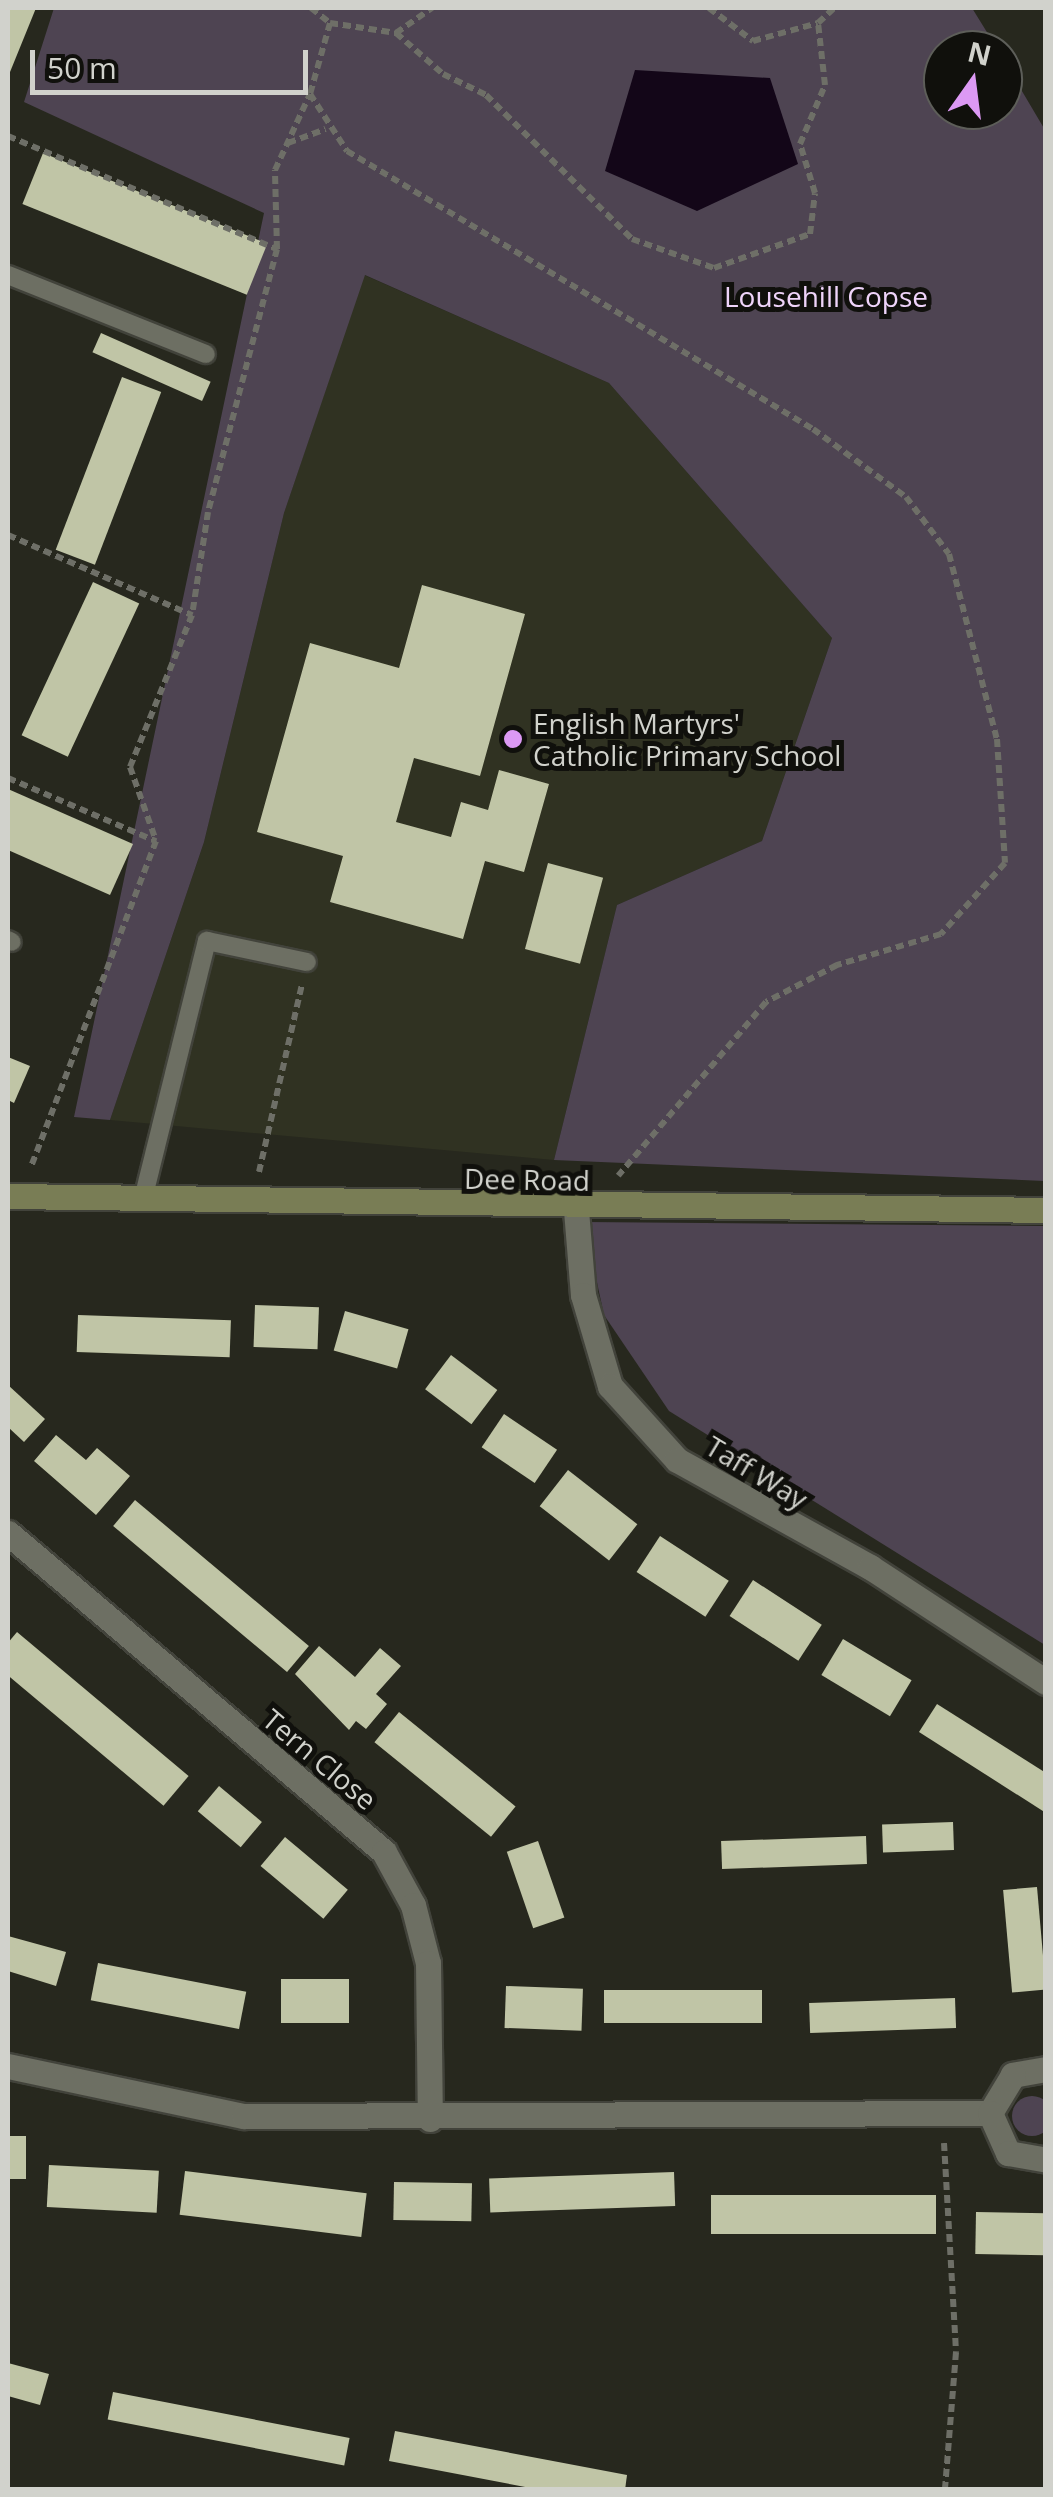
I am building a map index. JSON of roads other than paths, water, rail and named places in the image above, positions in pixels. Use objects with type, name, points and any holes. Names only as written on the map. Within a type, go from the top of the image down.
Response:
[{"type":"street","name":"Dee Road","points":[[14,1196],[576,1210],[1046,1210]]},
{"type":"street","name":"Taff Way","points":[[576,1210],[583,1295],[610,1386],[678,1460],[870,1567],[1046,1682]]},
{"type":"street","name":"Tern Close","points":[[8,1533],[384,1852],[413,1905],[428,1963],[430,2119]]},
{"type":"street","points":[[8,2066],[244,2116],[943,2117],[990,2112]]},
{"type":"street","points":[[990,2112],[1013,2075],[1046,2070]]},
{"type":"street","points":[[990,2112],[1008,2152],[1046,2160]]},
{"type":"lane","points":[[8,276],[206,354]]},
{"type":"lane","points":[[144,1200],[207,941],[307,962]]},
{"type":"place","name":"English Martyrs' Catholic Primary School","points":[[513,739]]},
{"type":"park label","name":"Lousehill Copse","points":[[826,296]]}]
